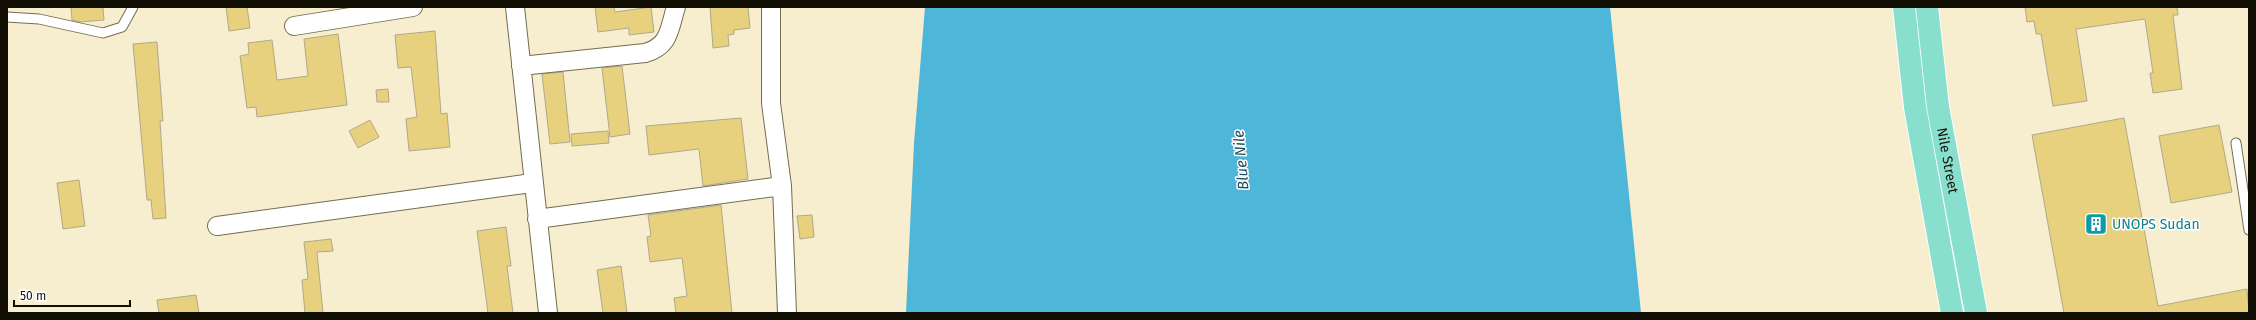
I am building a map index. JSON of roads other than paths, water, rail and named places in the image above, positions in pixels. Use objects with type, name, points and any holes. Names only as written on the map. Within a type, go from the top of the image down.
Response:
[{"type":"main road","name":"Nile Street","points":[[1904,7],[1915,107],[1952,313]]},
{"type":"main road","name":"Nile Street","points":[[1927,7],[1938,107],[1976,313]]},
{"type":"street","points":[[294,26],[413,7]]},
{"type":"street","points":[[515,7],[532,183],[548,313]]},
{"type":"street","points":[[520,66],[645,53],[656,50],[667,39],[676,7]]},
{"type":"street","points":[[771,7],[771,104],[782,186],[787,313]]},
{"type":"street","points":[[217,226],[532,183]]},
{"type":"street","points":[[537,219],[782,186]]},
{"type":"lane","points":[[7,17],[39,19],[103,33],[122,27],[133,7]]},
{"type":"lane","points":[[2236,143],[2249,230]]},
{"type":"water","name":"Blue Nile","points":[[925,7],[1610,7],[1641,313],[906,313],[914,143]]},
{"type":"place","name":"UNOPS Sudan","points":[[2096,224]]}]
